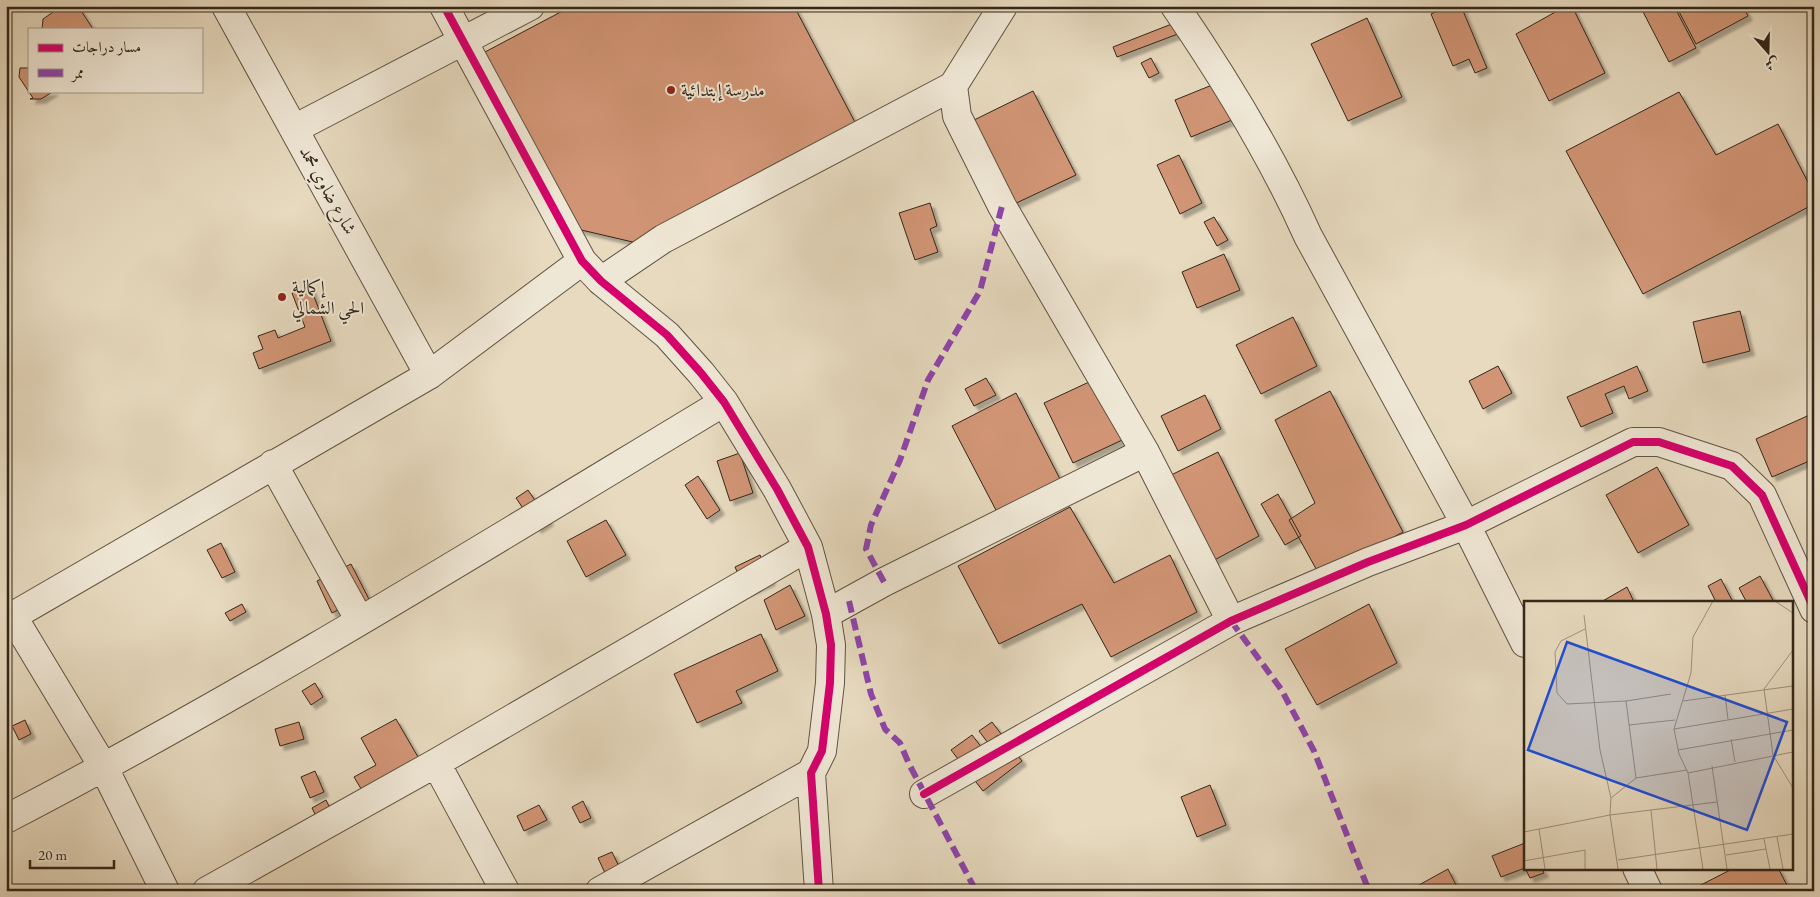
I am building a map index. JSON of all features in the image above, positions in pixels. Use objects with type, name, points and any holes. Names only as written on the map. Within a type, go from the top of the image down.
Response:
[{"type":"street","name":"شارع ضاوي محمد","points":[[226,6],[430,374]]},
{"type":"street","points":[[444,6],[582,261],[601,280],[667,335],[701,372],[724,402],[777,489],[808,547],[826,614],[831,644],[830,683],[822,751],[811,774],[819,891]]},
{"type":"street","points":[[294,129],[530,6]]},
{"type":"street","points":[[601,280],[663,239],[953,86],[1003,6]]},
{"type":"street","points":[[1175,6],[1208,54],[1290,196],[1308,236],[1466,525],[1524,641]]},
{"type":"street","points":[[953,86],[957,116],[1002,206],[1145,452],[1231,621]]},
{"type":"street","points":[[165,891],[104,768],[8,616],[430,374],[582,261]]},
{"type":"street","points":[[6,819],[104,768],[360,621],[724,402]]},
{"type":"street","points":[[924,794],[1231,621],[1368,562],[1466,525],[1633,442],[1659,442],[1732,466],[1762,495],[1814,609]]},
{"type":"street","points":[[826,614],[884,582],[1145,452]]},
{"type":"street","points":[[273,464],[360,621]]},
{"type":"street","points":[[207,891],[436,763],[808,547]]},
{"type":"street","points":[[436,763],[505,891]]},
{"type":"street","points":[[600,891],[811,774]]},
{"type":"street","points":[[1638,870],[1648,891]]},
{"type":"building","points":[[62,6],[78,6],[92,28],[42,28],[43,19]]},
{"type":"building","name":"مدرسة إبتدائية","points":[[572,6],[794,6],[858,128],[637,243],[577,229],[485,52]]},
{"type":"building","points":[[1449,6],[1461,6],[1487,68],[1475,73],[1469,59],[1453,66],[1431,14]]},
{"type":"building","points":[[1566,6],[1572,6],[1605,73],[1549,101],[1516,34]]},
{"type":"building","points":[[1640,6],[1656,6],[1658,10],[1664,6],[1674,6],[1696,48],[1669,62]]},
{"type":"building","points":[[1676,6],[1743,6],[1748,16],[1696,44]]},
{"type":"building","points":[[1187,18],[1191,29],[1117,57],[1113,47]]},
{"type":"building","points":[[1367,18],[1402,97],[1348,121],[1311,44]]},
{"type":"building","points":[[1151,58],[1159,73],[1149,78],[1141,63]]},
{"type":"building","points":[[20,68],[28,68],[28,90],[19,77]]},
{"type":"building","points":[[1222,81],[1237,118],[1191,137],[1175,100]]},
{"type":"building","points":[[1033,91],[1076,175],[1010,206],[968,123]]},
{"type":"building","points":[[29,92],[52,92],[41,99],[30,99],[33,98]]},
{"type":"building","points":[[1679,92],[1716,155],[1778,124],[1814,194],[1814,204],[1643,294],[1566,151]]},
{"type":"building","points":[[1179,155],[1202,203],[1180,214],[1157,165]]},
{"type":"building","points":[[930,203],[937,226],[930,229],[938,252],[915,260],[899,213]]},
{"type":"building","points":[[1214,217],[1228,240],[1217,246],[1204,222]]},
{"type":"building","points":[[1224,254],[1240,290],[1197,308],[1182,272]]},
{"type":"building","points":[[310,286],[331,341],[259,369],[253,353],[263,349],[258,336],[275,330],[278,338],[305,327],[292,293]]},
{"type":"building","points":[[1740,311],[1750,351],[1703,363],[1693,322]]},
{"type":"building","points":[[1293,317],[1317,366],[1261,394],[1236,345]]},
{"type":"building","points":[[1498,366],[1512,393],[1483,409],[1469,381]]},
{"type":"building","points":[[1637,366],[1648,391],[1629,399],[1624,386],[1605,394],[1613,413],[1581,427],[1567,397]]},
{"type":"building","points":[[1104,375],[1133,435],[1073,463],[1044,403]]},
{"type":"building","points":[[986,378],[996,395],[974,406],[965,389]]},
{"type":"building","points":[[1330,391],[1403,532],[1320,576],[1289,520],[1315,503],[1275,420]]},
{"type":"building","points":[[1016,393],[1062,483],[998,514],[952,426]]},
{"type":"building","points":[[1205,395],[1221,429],[1178,451],[1161,416]]},
{"type":"building","points":[[1814,413],[1814,459],[1772,477],[1756,439]]},
{"type":"building","points":[[1218,452],[1259,536],[1207,564],[1165,478]]},
{"type":"building","points":[[740,453],[753,493],[730,501],[717,461]]},
{"type":"building","points":[[1657,467],[1689,525],[1638,553],[1606,495]]},
{"type":"building","points":[[698,476],[720,510],[707,519],[685,485]]},
{"type":"building","points":[[528,490],[549,521],[537,529],[516,498]]},
{"type":"building","points":[[1278,494],[1301,536],[1285,545],[1261,504]]},
{"type":"building","points":[[1070,507],[1114,583],[1170,555],[1197,612],[1111,657],[1082,604],[999,644],[958,566]]},
{"type":"building","points":[[606,520],[626,555],[586,577],[567,541]]},
{"type":"building","points":[[221,543],[235,572],[222,578],[207,550]]},
{"type":"building","points":[[760,555],[771,581],[746,592],[735,567]]},
{"type":"building","points":[[351,564],[375,611],[349,604],[332,613],[317,581]]},
{"type":"building","points":[[1760,576],[1773,601],[1746,601],[1739,588]]},
{"type":"building","points":[[1721,579],[1732,601],[1716,601],[1708,586]]},
{"type":"building","points":[[790,585],[805,616],[776,630],[764,600]]},
{"type":"building","points":[[1627,587],[1634,601],[1603,601]]},
{"type":"building","points":[[242,604],[246,612],[230,621],[225,613]]},
{"type":"building","points":[[1369,604],[1397,663],[1317,705],[1285,649]]},
{"type":"building","points":[[761,634],[778,671],[736,691],[742,703],[697,723],[674,674]]},
{"type":"building","points":[[315,683],[323,697],[311,705],[302,691]]},
{"type":"building","points":[[396,719],[429,776],[372,807],[354,777],[376,765],[361,738]]},
{"type":"building","points":[[25,720],[31,734],[19,740],[12,726]]},
{"type":"building","points":[[299,722],[304,739],[280,746],[275,729]]},
{"type":"building","points":[[992,722],[1022,761],[983,791],[951,750],[972,735],[993,762],[1009,749],[998,735],[988,743],[979,731]]},
{"type":"building","points":[[315,771],[324,792],[310,798],[301,777]]},
{"type":"building","points":[[1210,785],[1226,825],[1197,837],[1181,797]]},
{"type":"building","points":[[326,800],[332,812],[318,820],[312,808]]},
{"type":"building","points":[[583,801],[591,818],[580,823],[572,807]]},
{"type":"building","points":[[539,805],[547,820],[524,831],[517,816]]},
{"type":"building","points":[[1524,843],[1524,868],[1501,877],[1492,856]]},
{"type":"building","points":[[612,852],[625,879],[611,886],[598,858]]},
{"type":"building","points":[[1448,869],[1459,891],[1408,891]]},
{"type":"building","points":[[1526,870],[1543,870],[1544,873],[1530,878]]},
{"type":"building","points":[[1730,870],[1779,870],[1790,891],[1697,891],[1695,888]]},
{"type":"marked path","points":[[884,582],[866,549],[871,525],[900,460],[928,380],[980,291],[1002,206]]},
{"type":"marked path","points":[[849,601],[871,694],[885,729],[900,743],[909,764],[976,891]]},
{"type":"marked path","points":[[1231,621],[1281,689],[1314,751],[1369,891]]},
{"type":"cycle path","points":[[444,6],[582,261],[601,281],[667,335],[724,402],[777,489],[808,547],[826,614],[831,645],[830,683],[822,751],[811,773],[819,891]]},
{"type":"cycle path","points":[[924,794],[1231,621],[1368,562],[1466,525],[1633,442],[1659,442],[1732,466],[1762,495],[1814,609]]},
{"type":"place","name":"مدرسة إبتدائية","points":[[671,90]]},
{"type":"place","name":"إكمالية الحي الشمالي","points":[[282,297]]}]
